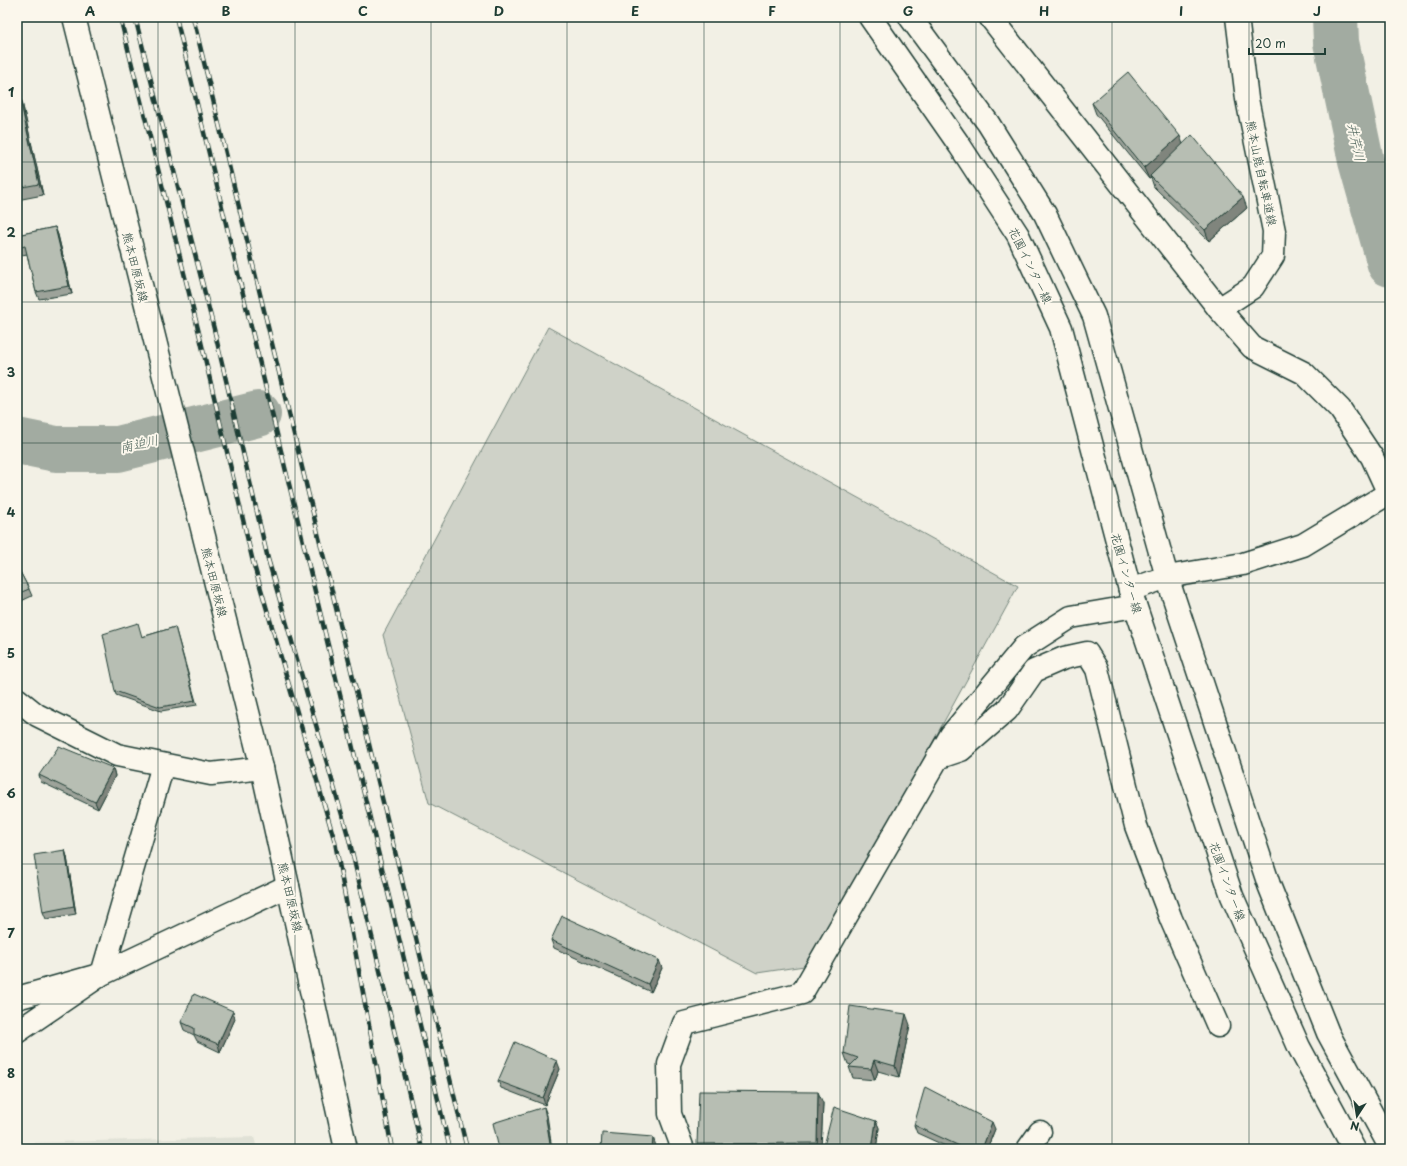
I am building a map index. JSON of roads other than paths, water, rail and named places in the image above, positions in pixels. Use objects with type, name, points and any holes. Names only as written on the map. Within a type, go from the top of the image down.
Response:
[{"type":"main road","name":"熊本田原坂線","points":[[74,17],[262,768],[346,1149]]},
{"type":"main road","name":"花園インター線","points":[[870,17],[960,146],[1022,242],[1061,328],[1133,598],[1232,896],[1299,1046],[1354,1149]]},
{"type":"main road","points":[[910,17],[988,123],[1045,214],[1094,316],[1167,577],[1269,886],[1328,1033],[1390,1147]]},
{"type":"main road","points":[[683,1149],[670,1114],[669,1064],[684,1023],[802,993],[937,758],[952,735],[1024,646],[1071,617],[1133,598],[1167,577],[1243,564],[1304,545],[1390,494],[1372,457],[1340,409],[1304,374],[1252,347],[1219,309],[990,17]]},
{"type":"main road","name":"熊本山鹿自転車道線","points":[[1219,309],[1254,287],[1273,256],[1274,231],[1247,99],[1238,17]]},
{"type":"main road","points":[[937,758],[961,750],[1007,710],[1034,671],[1064,658],[1087,653],[1097,669],[1136,826],[1171,919],[1218,1026]]},
{"type":"main road","points":[[17,699],[37,716],[117,755],[211,774],[262,768]]},
{"type":"main road","points":[[102,974],[163,765]]},
{"type":"main road","points":[[17,1032],[102,974],[288,886]]},
{"type":"main road","points":[[17,998],[102,974]]},
{"type":"waterway","name":"井芹川","points":[[1335,17],[1336,42],[1361,161],[1390,264]]},
{"type":"waterway","name":"南迫川","points":[[17,441],[56,449],[118,449],[258,414]]},
{"type":"railway","points":[[120,17],[199,333],[253,562],[335,842],[392,1149]]},
{"type":"railway","points":[[135,17],[214,329],[268,559],[349,839],[422,1149]]},
{"type":"railway","points":[[176,17],[450,1149]]},
{"type":"railway","points":[[193,17],[467,1149]]}]
